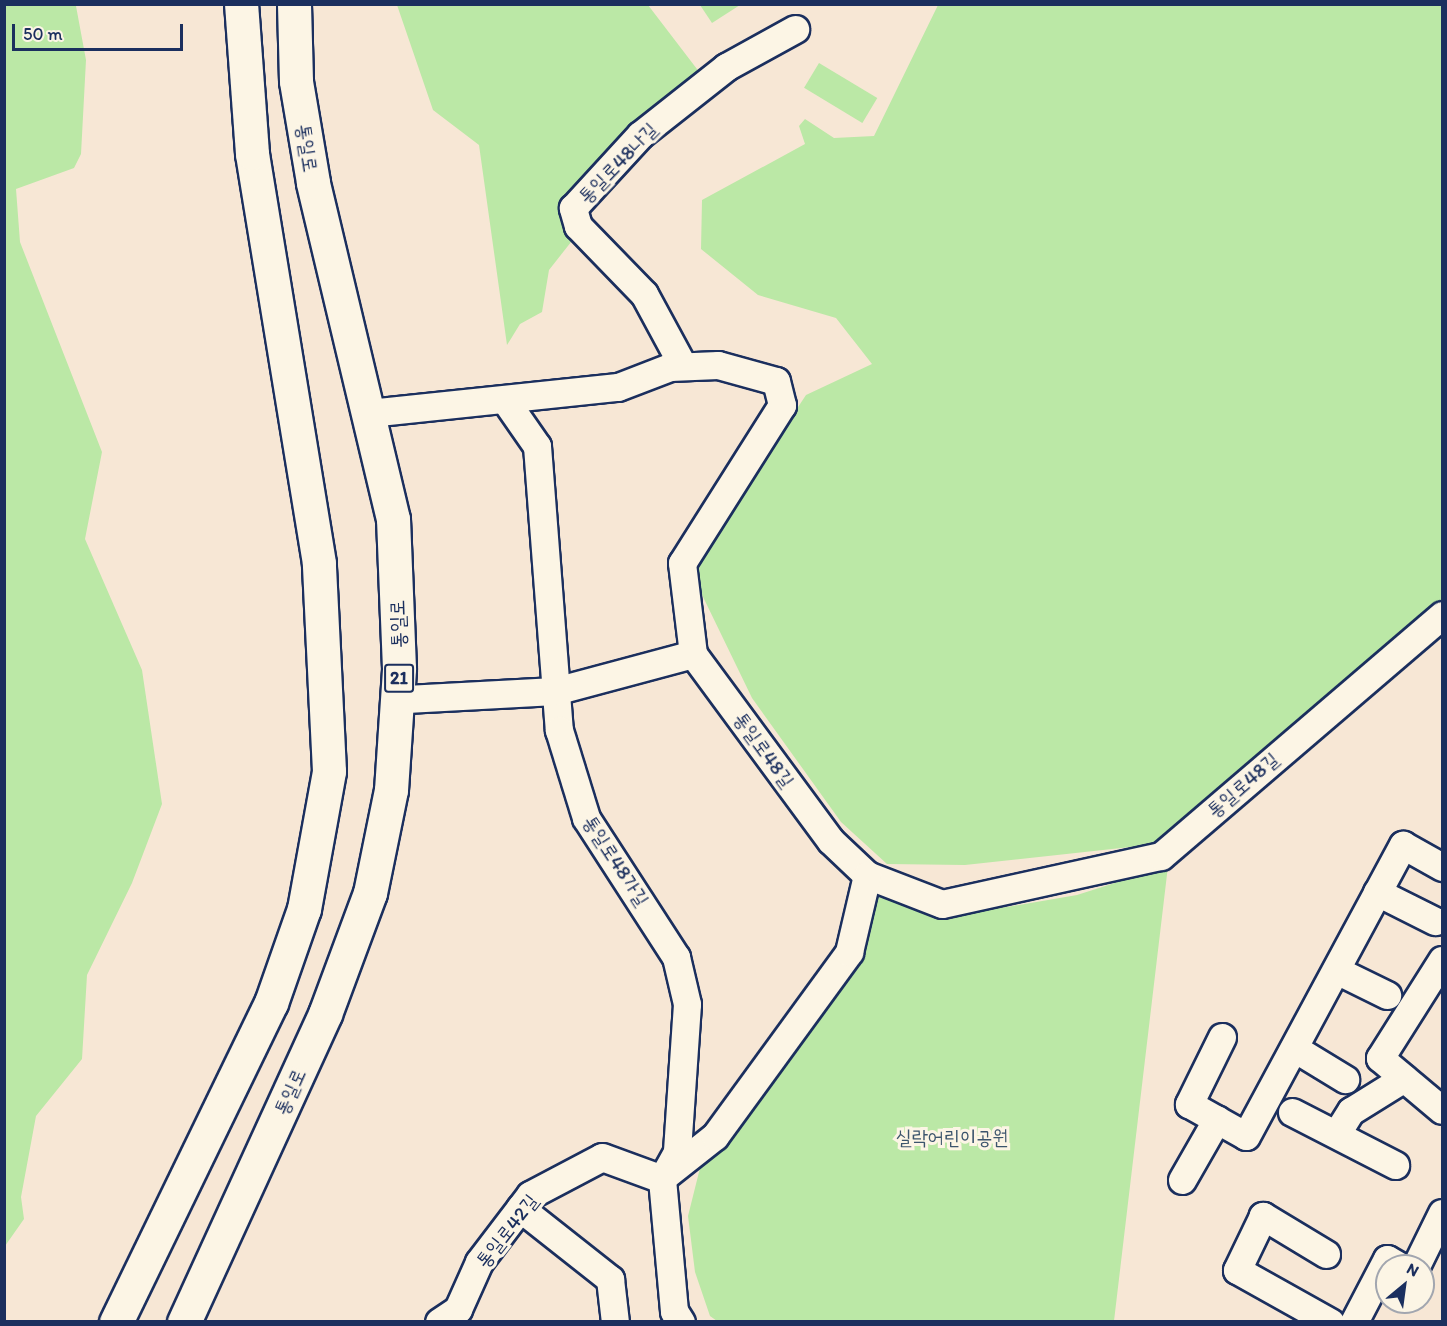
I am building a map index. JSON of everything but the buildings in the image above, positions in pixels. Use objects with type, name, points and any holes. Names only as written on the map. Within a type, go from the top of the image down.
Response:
[{"type":"main road","points":[[117,1322],[271,1003],[304,909],[328,771],[319,563],[252,153],[241,4]]},
{"type":"main road","name":"통일로","points":[[184,1322],[325,1014],[370,894],[387,813],[399,668],[393,519],[313,182],[296,81],[294,4]]},
{"type":"street","name":"통일로48나길","points":[[683,366],[644,294],[578,226],[573,208],[649,129],[726,67],[795,29]]},
{"type":"street","name":"통일로48길","points":[[369,413],[618,387],[683,366],[718,365],[776,381],[782,405],[682,563],[693,654],[831,841],[867,875],[942,904],[1161,856],[1443,615]]},
{"type":"street","name":"통일로48가길","points":[[505,400],[537,446],[559,730],[586,818],[676,957],[687,1004],[677,1152],[662,1179]]},
{"type":"street","points":[[406,699],[555,691],[693,654]]},
{"type":"street","points":[[1222,1037],[1189,1104],[1246,1136],[1403,845],[1443,867]]},
{"type":"street","points":[[681,1322],[674,1311],[662,1179],[715,1136],[849,952],[867,875]]},
{"type":"street","points":[[1377,892],[1435,921]]},
{"type":"street","points":[[1443,960],[1380,1058],[1443,1110]]},
{"type":"street","points":[[1336,970],[1387,995]]},
{"type":"street","points":[[1294,1048],[1345,1079]]},
{"type":"street","points":[[1337,1133],[1351,1111],[1404,1078]]},
{"type":"street","points":[[1292,1112],[1337,1133],[1395,1166]]},
{"type":"street","points":[[1182,1180],[1216,1119]]},
{"type":"street","name":"통일로42길","points":[[439,1322],[458,1309],[479,1262],[530,1195],[581,1163],[602,1157],[662,1179]]},
{"type":"street","points":[[520,1208],[610,1280],[615,1322]]},
{"type":"street","points":[[1422,1254],[1443,1213]]},
{"type":"street","points":[[1326,1254],[1263,1216],[1237,1270],[1330,1322]]},
{"type":"street","points":[[1354,1322],[1375,1283]]},
{"type":"green space","points":[[5,4],[76,6],[86,60],[81,154],[74,168],[16,189],[20,242],[102,452],[85,539],[142,670],[162,804],[132,883],[87,975],[82,1059],[36,1116],[21,1197],[24,1219],[5,1246]]},
{"type":"green space","points":[[397,5],[648,5],[700,73],[562,201],[575,237],[549,270],[542,312],[520,324],[507,345],[479,145],[433,110]]},
{"type":"green space","points":[[700,5],[740,5],[712,23]]},
{"type":"green space","points":[[938,5],[1442,5],[1442,602],[1158,844],[965,865],[887,864],[841,822],[752,698],[690,570],[806,395],[872,364],[836,318],[758,295],[701,249],[702,200],[805,144],[799,126],[805,119],[834,138],[874,136]]},
{"type":"green space","points":[[819,63],[877,98],[862,123],[804,88]]},
{"type":"green space","name":"실락어린이공원","points":[[1168,866],[1114,1321],[717,1321],[710,1316],[695,1272],[688,1216],[700,1168],[777,1068],[867,893],[932,913],[1007,907],[1077,895]]}]
